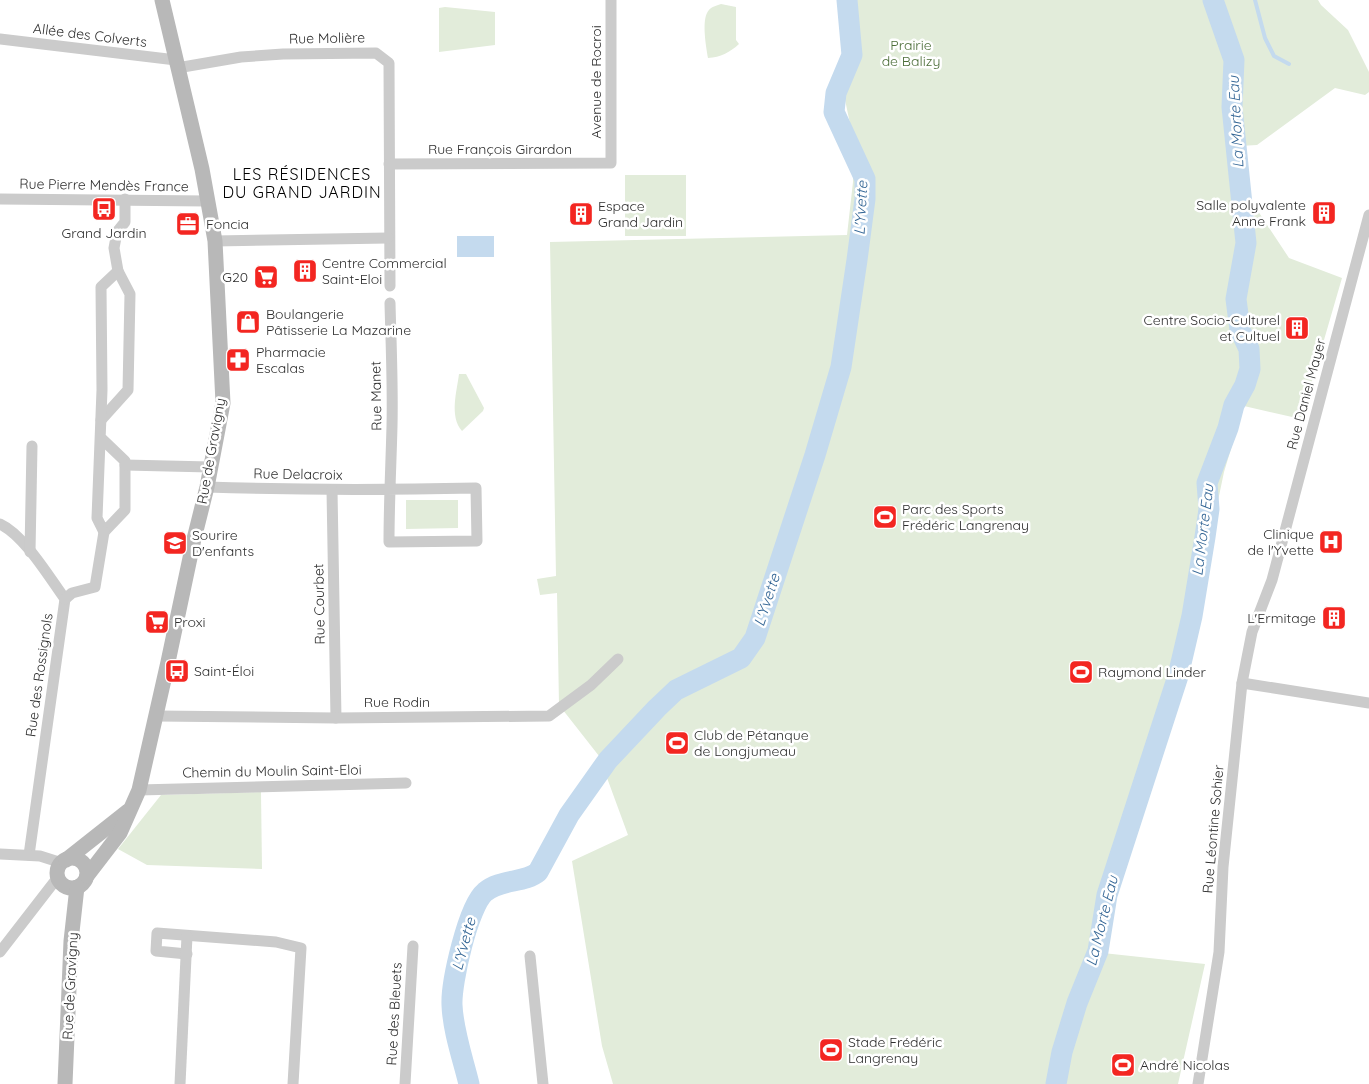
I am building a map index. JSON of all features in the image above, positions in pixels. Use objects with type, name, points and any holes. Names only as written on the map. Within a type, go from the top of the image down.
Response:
[{"type":"street","name":"Rue de Gravigny","points":[[65,1084],[71,941],[82,882],[120,833],[139,790],[223,403],[215,240],[202,169],[162,0]]},
{"type":"street","name":"Avenue de Rocroi","points":[[611,0],[611,163]]},
{"type":"street","name":"Allée des Colverts","points":[[0,39],[177,64]]},
{"type":"street","name":"Rue Molière","points":[[177,64],[284,54],[376,53],[389,63],[388,238]]},
{"type":"street","name":"Rue François Girardon","points":[[389,164],[611,163]]},
{"type":"street","name":"Rue Pierre Mendès France","points":[[0,199],[207,201]]},
{"type":"street","points":[[101,420],[128,390],[130,294],[118,271],[114,248],[117,232],[124,222],[125,200]]},
{"type":"street","name":"Rue Daniel Mayer","points":[[1272,580],[1369,215]]},
{"type":"street","points":[[215,240],[388,238],[390,286]]},
{"type":"street","points":[[65,599],[72,592],[96,588],[104,532],[97,518],[98,460],[101,438],[101,287],[118,271]]},
{"type":"street","name":"Rue Manet","points":[[390,303],[392,425],[390,488]]},
{"type":"street","points":[[101,438],[125,461],[125,510],[104,532]]},
{"type":"street","points":[[30,552],[32,446]]},
{"type":"street","points":[[125,465],[210,467]]},
{"type":"street","name":"Rue Delacroix","points":[[206,487],[332,490],[390,488],[476,488],[477,541],[389,542],[390,488]]},
{"type":"street","name":"Rue Courbet","points":[[332,490],[336,718]]},
{"type":"street","name":"Rue des Rossignols","points":[[0,524],[10,528],[65,599],[29,855]]},
{"type":"street","name":"Rue Léontine Sohier","points":[[1198,1084],[1220,952],[1223,867],[1242,683],[1252,632],[1272,580]]},
{"type":"street","name":"Rue Rodin","points":[[156,716],[336,718],[549,716],[591,685],[618,659]]},
{"type":"street","points":[[1242,683],[1369,702]]},
{"type":"street","name":"Chemin du Moulin Saint-Eloi","points":[[139,790],[406,784]]},
{"type":"street","name":"Rue de Gravigny","points":[[62,867],[130,810]]},
{"type":"street","points":[[0,854],[40,856],[62,867]]},
{"type":"street","points":[[0,952],[62,867],[75,859],[79,860],[86,867],[82,882],[68,887],[64,885],[62,867]]},
{"type":"street","points":[[186,954],[156,951],[157,933],[276,942],[301,948],[294,1084]]},
{"type":"street","points":[[180,1084],[187,936]]},
{"type":"street","name":"Rue des Bleuets","points":[[405,1084],[413,946]]},
{"type":"street","points":[[530,956],[543,1084]]},
{"type":"green space","name":"Parc des Sports Frédéric Langrenay","points":[[855,0],[1318,0],[1348,30],[1369,72],[1369,92],[1365,95],[1335,88],[1257,145],[1239,146],[1246,193],[1289,258],[1342,278],[1301,419],[1244,406],[1224,472],[1182,679],[1110,899],[1103,953],[1205,964],[1178,1084],[613,1084],[602,1046],[572,861],[628,835],[599,756],[559,705],[557,593],[540,595],[537,579],[556,576],[550,242],[847,235],[853,182],[853,138],[843,90],[858,58]]},
{"type":"green space","points":[[721,4],[736,7],[736,40],[739,44],[725,54],[708,58],[705,35],[706,17],[710,9]]},
{"type":"green space","points":[[439,8],[495,12],[495,45],[439,52]]},
{"type":"green space","points":[[625,175],[686,175],[686,236],[625,236]]},
{"type":"green space","points":[[459,374],[466,374],[484,408],[462,431],[458,425],[455,411]]},
{"type":"green space","points":[[406,500],[458,500],[458,528],[406,529]]},
{"type":"green space","points":[[261,792],[262,869],[147,865],[118,849],[161,795]]},
{"type":"water","points":[[457,236],[494,236],[494,257],[457,257]]},
{"type":"waterway","name":"L'Yvette","points":[[469,1084],[454,1025],[452,994],[467,928],[479,900],[491,888],[526,878],[538,872],[569,815],[608,760],[676,690],[741,658],[755,638],[815,455],[841,367],[857,260],[865,199],[865,179],[834,112],[836,93],[852,55],[847,0]]},
{"type":"waterway","name":"La Morte Eau","points":[[1056,1084],[1062,1052],[1077,1003],[1098,951],[1107,895],[1178,676],[1192,616],[1205,537],[1209,509],[1207,483],[1228,428],[1234,405],[1245,385],[1250,369],[1249,349],[1240,330],[1236,299],[1246,243],[1232,107],[1234,60],[1213,0]]},
{"type":"waterway","points":[[1255,0],[1265,38],[1274,56],[1289,64]]},
{"type":"place","name":"Grand Jardin","points":[[104,209]]},
{"type":"place","name":"Salle polyvalente Anne Frank","points":[[1324,213]]},
{"type":"place","name":"Espace Grand Jardin","points":[[581,214]]},
{"type":"place","name":"Foncia","points":[[188,224]]},
{"type":"place","name":"Centre Commercial Saint-Eloi","points":[[305,271]]},
{"type":"place","name":"G20","points":[[266,277]]},
{"type":"place","name":"Boulangerie Pâtisserie La Mazarine","points":[[248,322]]},
{"type":"place","name":"Centre Socio-Culturel et Cultuel","points":[[1297,328]]},
{"type":"place","name":"Pharmacie Escalas","points":[[238,360]]},
{"type":"place","name":"Parc des Sports Frédéric Langrenay","points":[[885,517]]},
{"type":"place","name":"Clinique de l'Yvette","points":[[1331,542]]},
{"type":"place","name":"Sourire D'enfants","points":[[175,543]]},
{"type":"place","name":"L'Ermitage","points":[[1334,618]]},
{"type":"place","name":"Proxi","points":[[157,622]]},
{"type":"place","name":"Saint-Éloi","points":[[177,671]]},
{"type":"place","name":"Raymond Linder","points":[[1081,672]]},
{"type":"place","name":"Club de Pétanque de Longjumeau","points":[[677,743]]},
{"type":"place","name":"Stade Frédéric Langrenay","points":[[831,1050]]},
{"type":"place","name":"André Nicolas","points":[[1123,1065]]},
{"type":"district","name":"LES RÉSIDENCES DU GRAND JARDIN","points":[[302,183]]},
{"type":"park label","name":"Prairie de Balizy","points":[[911,54]]}]
